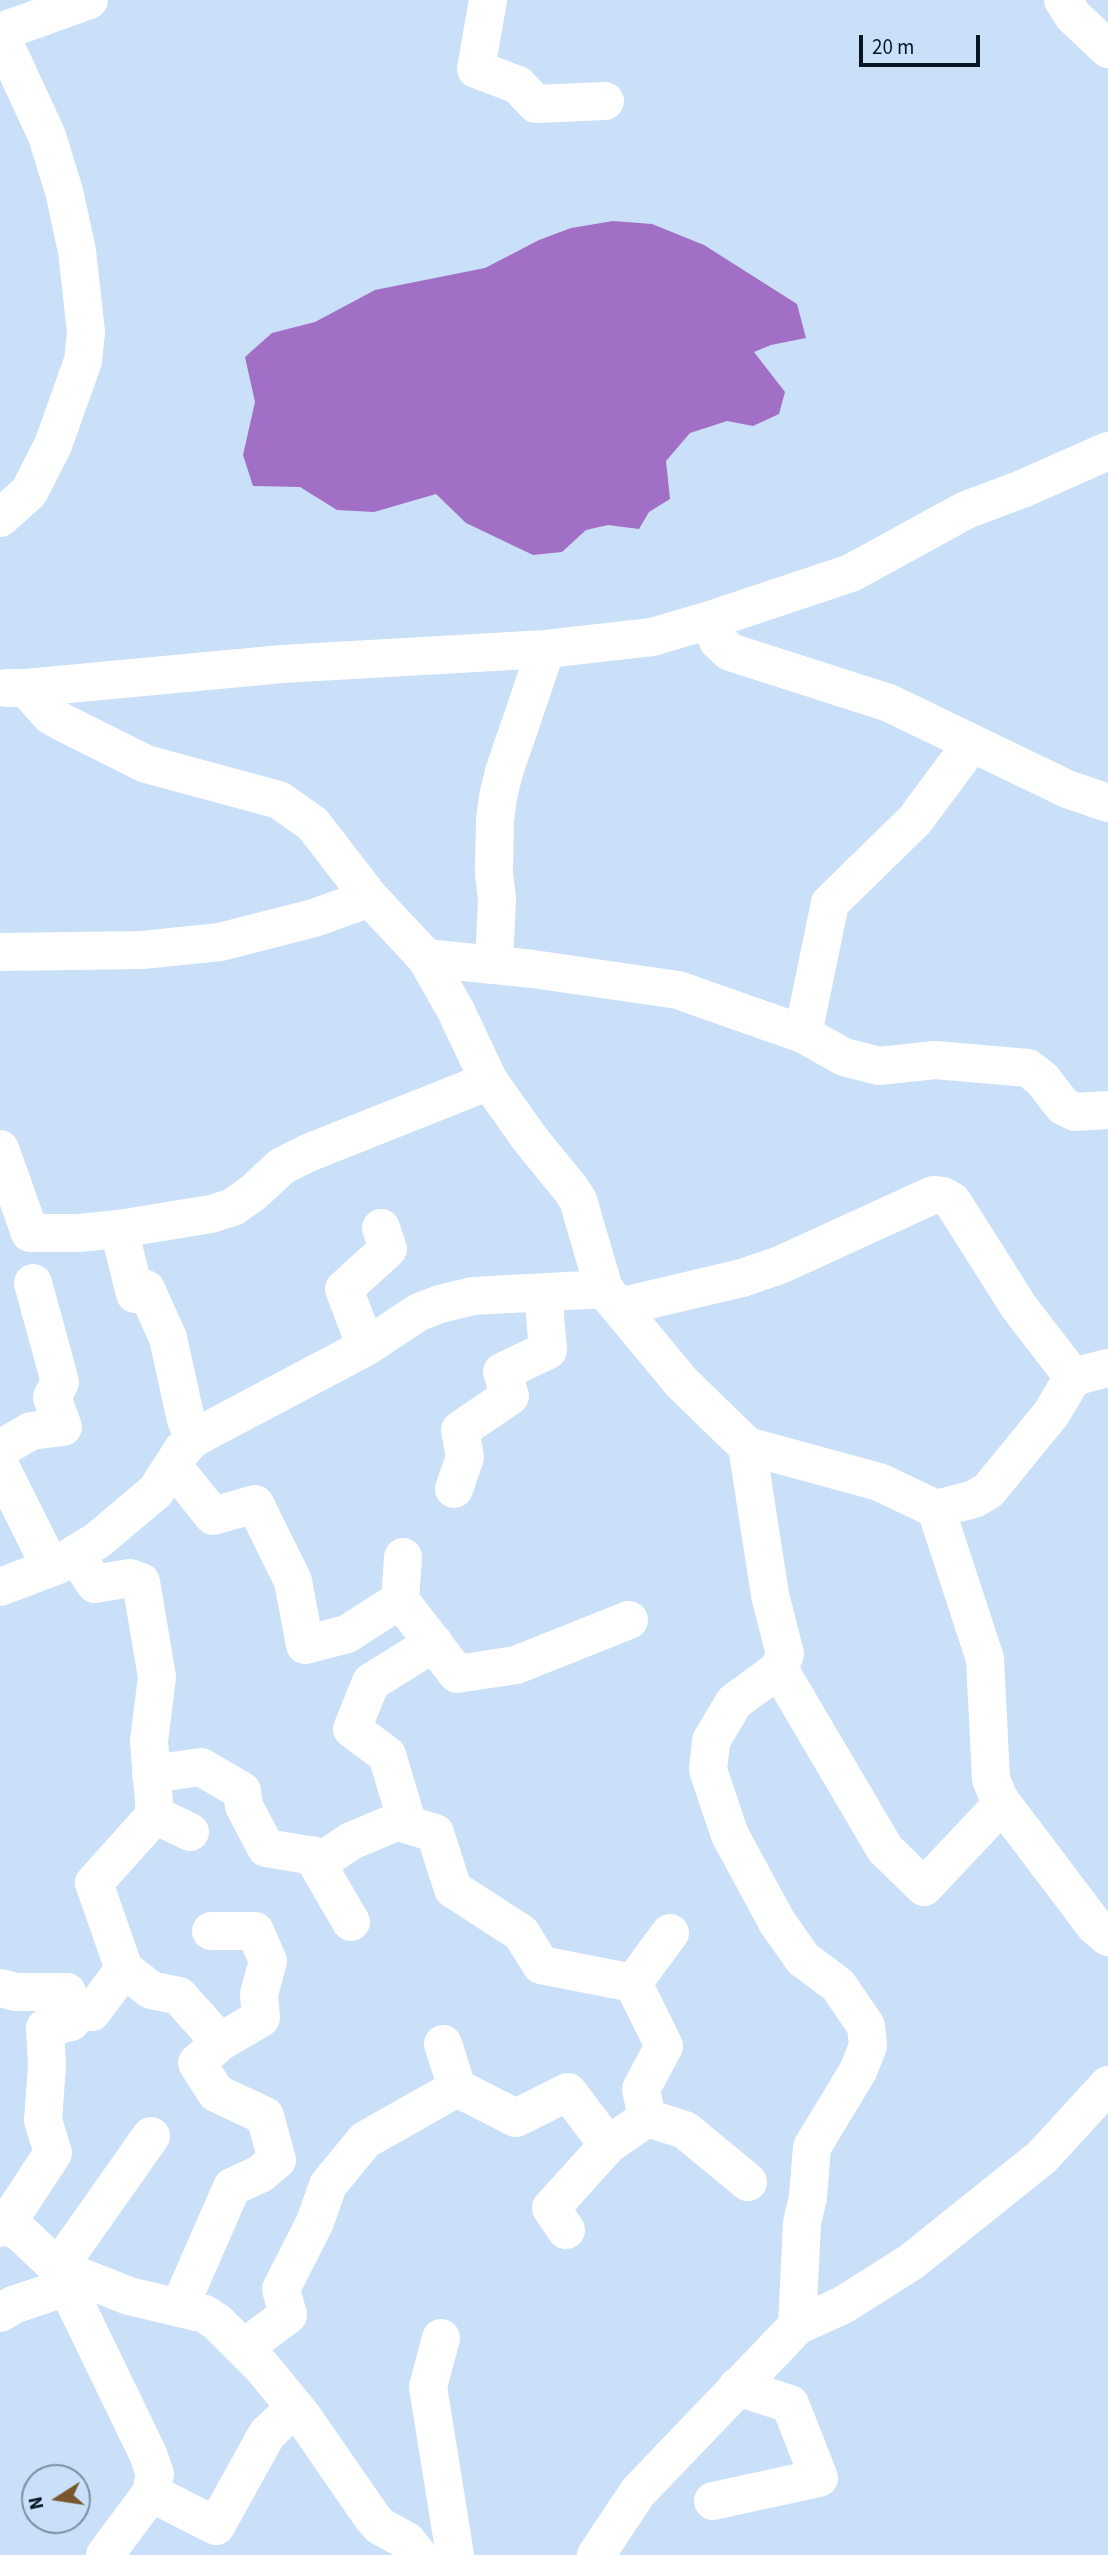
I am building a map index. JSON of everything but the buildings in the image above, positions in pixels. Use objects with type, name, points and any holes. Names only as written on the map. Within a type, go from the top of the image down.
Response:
[{"type":"street","points":[[0,518],[24,498],[53,445],[83,361],[86,332],[77,251],[64,191],[47,136],[0,33],[89,0]]},
{"type":"street","points":[[488,0],[476,69],[518,85],[536,104],[605,101]]},
{"type":"street","points":[[1063,0],[1073,16],[1108,49]]},
{"type":"street","points":[[7,693],[282,664],[546,649],[652,637],[710,621],[851,573],[966,509],[1022,489],[1108,451]]},
{"type":"street","points":[[710,621],[718,641],[730,652],[889,704],[1067,789],[1108,803]]},
{"type":"street","points":[[494,965],[497,899],[494,832],[498,797],[546,649]]},
{"type":"street","points":[[0,1587],[63,1561],[98,1540],[156,1492],[184,1452],[366,1347],[419,1312],[473,1296],[542,1293],[611,1298],[742,1278],[780,1265],[933,1195],[952,1201],[1019,1307],[1090,1372],[1051,1414],[988,1491],[974,1499],[936,1509],[878,1482],[747,1446],[682,1383],[611,1298],[578,1200],[489,1081],[456,1011],[426,958],[370,898],[313,824],[279,800],[146,764],[7,693]]},
{"type":"street","points":[[803,1034],[830,903],[915,820],[972,743]]},
{"type":"street","points":[[0,952],[142,950],[220,942],[314,918],[370,898]]},
{"type":"street","points":[[426,958],[678,990],[803,1034],[844,1057],[879,1066],[935,1060],[1028,1068],[1042,1079],[1063,1106],[1075,1112],[1108,1110]]},
{"type":"street","points":[[0,1149],[15,1235],[119,1229],[211,1214],[233,1207],[254,1192],[272,1173],[299,1157],[489,1081]]},
{"type":"street","points":[[366,1347],[344,1289],[388,1249],[381,1228]]},
{"type":"street","points":[[119,1229],[135,1294],[146,1289],[168,1338],[186,1420],[184,1452],[213,1516],[255,1504],[293,1581],[305,1645],[347,1634],[400,1600]]},
{"type":"street","points":[[0,1449],[32,1431],[63,1427],[52,1397],[60,1382],[33,1283]]},
{"type":"street","points":[[454,1489],[465,1457],[460,1430],[510,1395],[502,1372],[548,1350],[542,1293]]},
{"type":"street","points":[[747,1446],[770,1595],[785,1654],[779,1669],[734,1702],[711,1741],[708,1770],[730,1835],[777,1922],[803,1959],[838,1985],[866,2026],[868,2046],[858,2071],[812,2147],[808,2197],[802,2223],[797,2326]]},
{"type":"street","points":[[0,1466],[63,1561],[95,1584],[130,1578],[141,1582],[157,1677],[149,1741],[155,1815],[94,1883],[124,1969],[152,1990],[179,1996],[220,2042]]},
{"type":"street","points":[[936,1509],[985,1659],[991,1779],[1002,1804],[1095,1926],[1108,1937]]},
{"type":"street","points":[[403,1557],[400,1600],[457,1674],[516,1665],[628,1620]]},
{"type":"street","points":[[434,1643],[371,1682],[352,1729],[387,1755],[408,1825],[435,1833],[453,1889],[522,1933],[541,1965],[633,1983]]},
{"type":"street","points":[[779,1669],[885,1849],[924,1887],[1002,1804]]},
{"type":"street","points":[[151,1774],[201,1768],[243,1791],[244,1806],[265,1848],[326,1858],[351,1840],[406,1818]]},
{"type":"street","points":[[155,1815],[190,1832]]},
{"type":"street","points":[[312,1856],[351,1923]]},
{"type":"street","points":[[179,2308],[232,2187],[260,2174],[276,2160],[265,2116],[216,2093],[197,2063],[220,2042],[261,2018],[259,1994],[268,1961],[255,1931],[211,1931]]},
{"type":"street","points":[[633,1983],[670,1933]]},
{"type":"street","points":[[69,2012],[92,2012],[124,1969]]},
{"type":"street","points":[[633,1983],[664,2046],[641,2089],[648,2118]]},
{"type":"street","points":[[0,1988],[16,1992],[67,1992],[71,2022],[45,2028],[47,2066],[43,2120],[53,2153],[2,2223],[62,2278],[148,2454],[155,2474],[151,2493],[105,2555]]},
{"type":"street","points":[[443,2044],[457,2088],[516,2119],[568,2092],[608,2145]]},
{"type":"street","points":[[596,2555],[638,2492],[797,2326],[843,2305],[922,2253],[1042,2157],[1108,2085]]},
{"type":"street","points":[[244,2347],[288,2315],[281,2289],[315,2222],[328,2185],[365,2140],[457,2088]]},
{"type":"street","points":[[566,2230],[551,2208],[608,2145],[648,2118]]},
{"type":"street","points":[[648,2118],[685,2130],[748,2182]]},
{"type":"street","points":[[0,2313],[62,2278],[150,2136]]},
{"type":"street","points":[[62,2278],[205,2314],[244,2347],[295,2408],[372,2517],[380,2526],[408,2542],[418,2555]]},
{"type":"street","points":[[441,2338],[428,2387],[455,2555]]},
{"type":"street","points":[[713,2501],[819,2478],[790,2404],[737,2387]]},
{"type":"street","points":[[151,2493],[216,2526],[267,2434],[295,2408]]},
{"type":"shaded area","points":[[613,221],[652,224],[704,245],[797,304],[806,338],[771,345],[754,352],[785,392],[779,414],[753,426],[727,421],[690,433],[666,461],[670,499],[649,512],[639,529],[608,525],[586,530],[562,552],[533,555],[466,523],[436,494],[374,512],[337,510],[300,487],[253,486],[243,455],[255,402],[245,357],[272,333],[315,322],[375,290],[485,268],[539,240],[571,228]]}]
